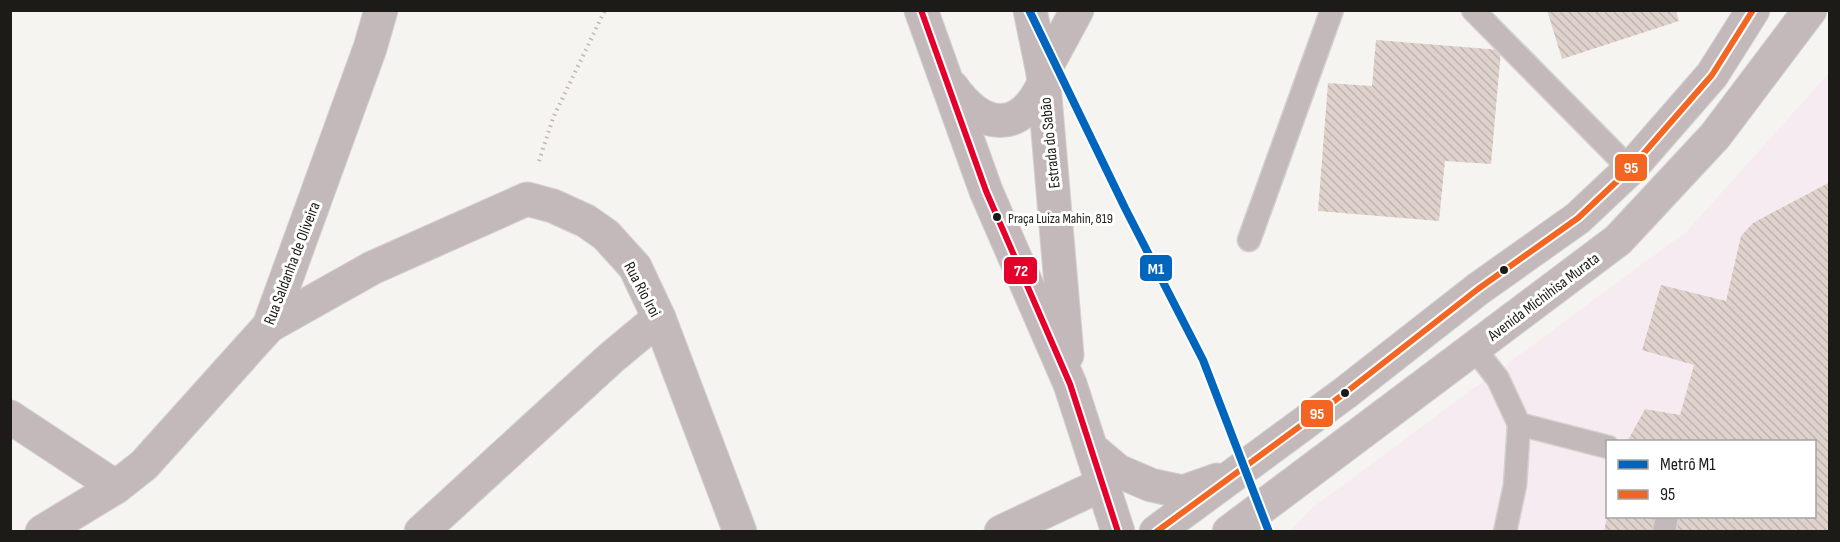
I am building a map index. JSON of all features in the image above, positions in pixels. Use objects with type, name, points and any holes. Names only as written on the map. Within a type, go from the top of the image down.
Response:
[{"type":"street","name":"Rua Saldanha de Oliveira","points":[[42,531],[116,487],[144,465],[269,326],[370,48],[381,10]]},
{"type":"street","name":"Estrada do Sabão","points":[[921,10],[986,191],[1070,384],[1118,531]]},
{"type":"street","name":"Estrada do Sabão","points":[[1030,10],[1043,79],[1070,384]]},
{"type":"street","points":[[944,76],[959,98],[989,121],[999,121],[1027,111],[1036,98],[1077,10]]},
{"type":"street","points":[[1156,531],[1345,393],[1478,289],[1578,218],[1630,169],[1712,75],[1753,10]]},
{"type":"street","name":"Avenida Michihisa Murata","points":[[1229,531],[1618,240],[1715,136],[1810,10]]},
{"type":"street","points":[[269,326],[372,268],[527,199]]},
{"type":"street","name":"Rua Rio Iroi","points":[[527,199],[574,214],[606,235],[634,267],[659,318],[740,531]]},
{"type":"street","points":[[421,531],[659,318]]},
{"type":"street","points":[[10,417],[116,487]]},
{"type":"street","points":[[1092,449],[1118,471],[1151,485],[1183,492],[1233,475]]},
{"type":"street","points":[[1001,531],[1103,484]]},
{"type":"lane","points":[[1249,240],[1332,10]]},
{"type":"lane","points":[[1473,10],[1630,169]]},
{"type":"lane","points":[[1474,348],[1498,379],[1520,424],[1515,485],[1505,531]]},
{"type":"lane","points":[[1520,424],[1606,446]]},
{"type":"path","points":[[527,199],[553,118],[604,10]]},
{"type":"shaded area","points":[[1829,73],[1829,531],[1289,532],[1313,507],[1687,231]]},
{"type":"building","points":[[1547,10],[1676,10],[1679,21],[1562,59]]},
{"type":"building","points":[[1376,40],[1501,50],[1491,164],[1445,161],[1439,221],[1318,211],[1328,83],[1372,86]]},
{"type":"building","points":[[1830,182],[1830,532],[1604,532],[1607,518],[1816,518],[1816,440],[1628,440],[1645,409],[1680,415],[1694,365],[1642,350],[1661,285],[1726,301],[1741,236],[1753,223]]},
{"type":"metro line","name":"M1","points":[[1029,10],[1125,208],[1203,360],[1269,532]]},
{"type":"transit line","name":"72","points":[[921,10],[986,191],[1070,384],[1118,532]]},
{"type":"transit line","name":"95","points":[[1156,532],[1345,393],[1478,289],[1578,218],[1630,169],[1712,75],[1753,10]]},
{"type":"place","name":"Praça Luiza Mahin, 819","points":[[997,217]]}]
